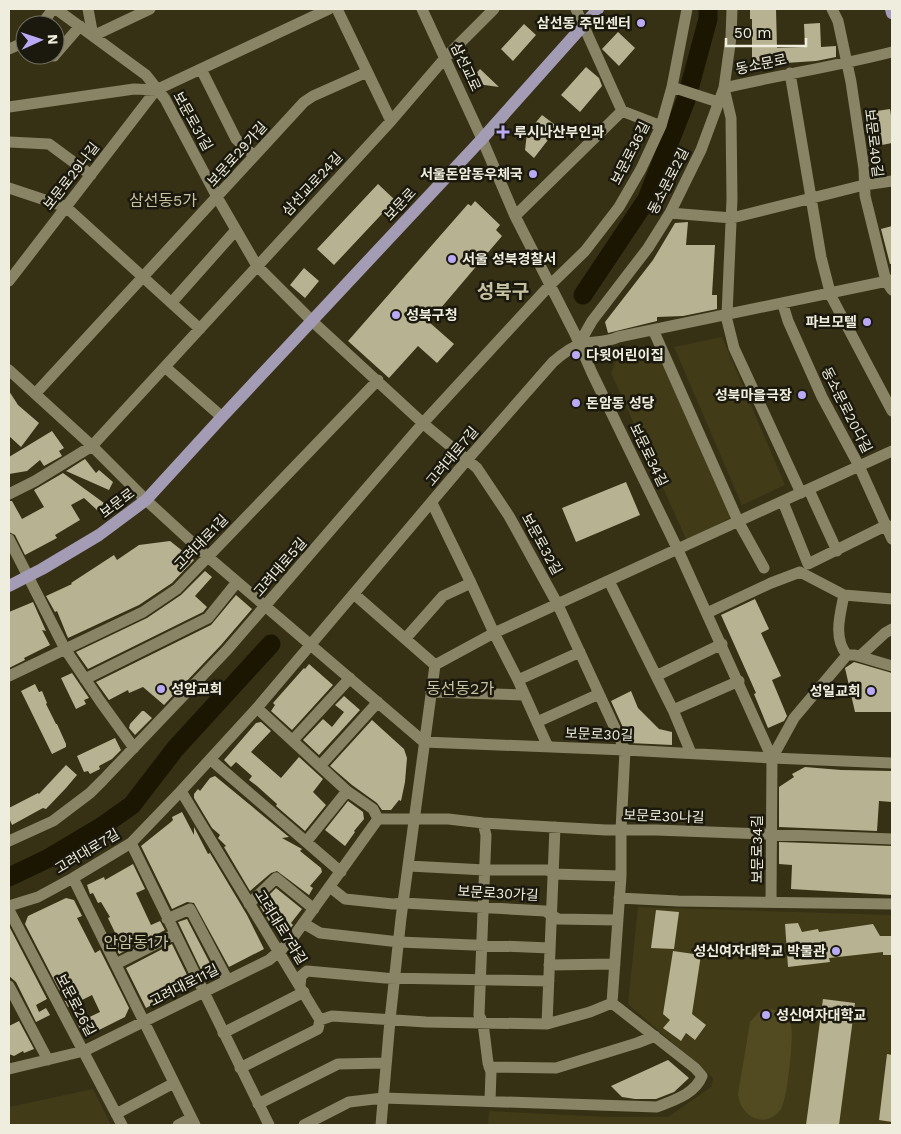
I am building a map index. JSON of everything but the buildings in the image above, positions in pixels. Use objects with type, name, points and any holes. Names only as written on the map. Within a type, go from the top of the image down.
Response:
[{"type":"main road","name":"보문로","points":[[9,586],[99,535],[146,500],[222,416],[482,139],[598,9]]},
{"type":"main road","points":[[891,9],[892,13]]},
{"type":"street","name":"보문로31길","points":[[54,9],[146,75],[165,99],[217,197],[258,266],[312,321]]},
{"type":"street","points":[[88,9],[92,36],[150,9]]},
{"type":"street","points":[[9,107],[134,90],[156,90],[329,9]]},
{"type":"street","points":[[337,9],[391,121]]},
{"type":"street","name":"삼선교로","points":[[422,9],[482,139]]},
{"type":"street","name":"삼선교로24길","points":[[9,494],[36,481],[92,446],[391,121],[445,58],[494,9]]},
{"type":"street","points":[[576,9],[622,111],[661,126]]},
{"type":"street","name":"보문로36길","points":[[550,286],[585,251],[620,206],[641,169],[661,126],[672,87],[687,9]]},
{"type":"street","name":"동소문로2길","points":[[577,339],[648,248],[670,213],[701,150],[724,88],[731,37],[732,9]]},
{"type":"street","name":"보문로40길","points":[[832,9],[838,21],[847,64],[864,168],[865,196],[890,284]]},
{"type":"street","points":[[65,43],[80,26]]},
{"type":"street","name":"동소문로","points":[[724,88],[790,73],[847,64],[892,52]]},
{"type":"street","points":[[202,69],[236,140],[254,156]]},
{"type":"street","name":"보문로29가길","points":[[35,394],[304,102],[367,72]]},
{"type":"street","points":[[790,73],[821,257],[830,294],[892,411]]},
{"type":"street","points":[[672,87],[718,102]]},
{"type":"street","points":[[724,88],[731,118],[732,218],[727,318],[734,348],[805,492],[837,551]]},
{"type":"street","name":"보문로29나길","points":[[9,281],[156,90]]},
{"type":"street","points":[[515,216],[622,111]]},
{"type":"street","points":[[482,139],[515,216],[550,286]]},
{"type":"street","points":[[9,142],[50,144],[91,175]]},
{"type":"street","points":[[670,213],[732,218],[864,185],[892,181]]},
{"type":"street","points":[[9,188],[66,207],[200,329]]},
{"type":"street","points":[[172,302],[236,230]]},
{"type":"street","points":[[577,339],[618,341],[851,289],[890,284]]},
{"type":"street","name":"보문로34길","points":[[550,286],[678,550],[739,681],[772,758],[771,901],[678,901],[619,898]]},
{"type":"street","name":"고려대로5길","points":[[9,841],[54,821],[90,794],[268,609],[550,286]]},
{"type":"street","points":[[612,340],[618,337],[784,308],[830,294]]},
{"type":"street","name":"동소문로20다길","points":[[784,308],[822,397],[859,466],[892,539]]},
{"type":"street","points":[[312,321],[426,426]]},
{"type":"street","points":[[655,334],[738,521],[764,568]]},
{"type":"street","name":"고려대로7길","points":[[9,906],[38,897],[130,843],[181,791],[257,708],[306,641],[354,594],[432,503],[466,459],[553,362],[577,339]]},
{"type":"street","points":[[165,367],[222,416]]},
{"type":"street","points":[[9,370],[208,557],[424,742]]},
{"type":"street","name":"고려대로1길","points":[[9,676],[143,612],[177,589],[378,380]]},
{"type":"street","name":"보문로32길","points":[[426,426],[477,468],[509,516],[558,605],[626,750],[612,1003]]},
{"type":"street","points":[[435,665],[494,633],[892,452]]},
{"type":"street","points":[[782,502],[808,564],[887,525]]},
{"type":"street","points":[[432,503],[548,746]]},
{"type":"street","points":[[9,539],[65,649],[134,748]]},
{"type":"street","points":[[707,613],[771,583],[800,572],[844,595],[892,599]]},
{"type":"street","points":[[609,581],[673,710],[691,753]]},
{"type":"street","points":[[85,679],[208,618],[238,582]]},
{"type":"street","points":[[405,639],[443,596],[471,583]]},
{"type":"street","points":[[354,594],[435,665]]},
{"type":"street","points":[[844,595],[838,626],[842,648],[847,655]]},
{"type":"street","points":[[860,656],[892,629]]},
{"type":"street","points":[[656,676],[722,644]]},
{"type":"street","points":[[518,680],[580,652]]},
{"type":"street","points":[[847,655],[860,656],[892,666]]},
{"type":"street","points":[[772,758],[794,718],[847,655]]},
{"type":"street","points":[[380,1125],[394,977],[435,665]]},
{"type":"street","points":[[293,740],[350,678]]},
{"type":"street","points":[[673,710],[739,681]]},
{"type":"street","points":[[431,692],[524,695]]},
{"type":"street","points":[[537,722],[599,694]]},
{"type":"street","points":[[320,766],[378,702]]},
{"type":"street","points":[[257,708],[347,791],[372,808],[378,819],[416,818]]},
{"type":"street","name":"보문로30길","points":[[424,742],[892,762]]},
{"type":"street","points":[[210,759],[341,872]]},
{"type":"street","name":"고려대로7라길","points":[[181,791],[249,904],[280,951],[320,1020]]},
{"type":"street","points":[[306,842],[347,791]]},
{"type":"street","name":"보문로30나길","points":[[416,818],[448,818],[483,823],[621,830],[892,839]]},
{"type":"street","name":"고려대로11길","points":[[9,1069],[84,1051],[269,960],[289,943],[378,819]]},
{"type":"street","points":[[483,823],[486,835],[479,1015],[483,1023],[491,1072],[490,1102]]},
{"type":"street","points":[[547,1024],[555,827]]},
{"type":"street","points":[[130,843],[269,1125]]},
{"type":"street","name":"보문로30가길","points":[[409,866],[485,870],[548,870],[553,874]]},
{"type":"street","points":[[553,874],[620,876]]},
{"type":"street","points":[[73,878],[193,1122],[178,1125]]},
{"type":"street","points":[[249,904],[276,878],[314,908]]},
{"type":"street","name":"보문로30가길","points":[[330,887],[345,899],[393,904],[404,903],[545,911],[558,919],[617,920]]},
{"type":"street","points":[[771,901],[892,904]]},
{"type":"street","points":[[167,919],[190,909],[227,979]]},
{"type":"street","name":"보문로26길","points":[[9,910],[122,1125]]},
{"type":"street","points":[[303,923],[320,933],[399,942],[550,948]]},
{"type":"street","points":[[116,964],[175,934]]},
{"type":"street","points":[[550,965],[615,964]]},
{"type":"street","points":[[223,1033],[302,989],[301,976],[307,971],[394,977],[549,981]]},
{"type":"street","points":[[9,986],[48,1060]]},
{"type":"street","points":[[240,1068],[318,1028],[320,1020],[332,1016],[390,1020],[547,1024],[590,1012],[612,1003],[695,1068],[702,1076],[699,1084],[682,1096],[657,1107],[383,1098],[349,1102],[304,1125]]},
{"type":"street","points":[[489,1067],[556,1068],[638,1043],[654,1036]]},
{"type":"street","points":[[258,1104],[338,1064],[386,1063]]},
{"type":"street","points":[[116,1114],[174,1083]]},
{"type":"shaded area","points":[[722,337],[785,485],[742,505],[674,347]]},
{"type":"shaded area","points":[[655,351],[735,515],[687,541],[611,373],[617,358]]},
{"type":"shaded area","name":"성신여자대학교","points":[[638,907],[892,915],[892,1125],[488,1125],[489,1111],[609,1117],[668,1117],[711,1087],[713,1078],[628,1004]]},
{"type":"shaded area","points":[[772,1009],[784,1015],[790,1023],[792,1032],[791,1055],[786,1094],[781,1109],[768,1119],[761,1120],[743,1109],[738,1094],[750,1022],[759,1012]]},
{"type":"shaded area","points":[[93,1089],[111,1125],[9,1125],[9,1107]]},
{"type":"waterway","points":[[583,295],[647,199],[686,100],[708,19],[708,9]]},
{"type":"waterway","points":[[9,877],[49,858],[101,827],[132,805],[175,749],[271,644]]},
{"type":"place","name":"삼선동 주민센터","points":[[641,23]]},
{"type":"place","name":"루시나산부인과","points":[[503,132]]},
{"type":"place","name":"서울돈암동우체국","points":[[533,174]]},
{"type":"place","name":"서울 성북경찰서","points":[[452,259]]},
{"type":"place","name":"성북구청","points":[[396,315]]},
{"type":"place","name":"파브모텔","points":[[867,322]]},
{"type":"place","name":"다윗어린이집","points":[[576,355]]},
{"type":"place","name":"성북마을극장","points":[[802,395]]},
{"type":"place","name":"돈암동 성당","points":[[576,403]]},
{"type":"place","name":"성암교회","points":[[161,689]]},
{"type":"place","name":"성일교회","points":[[871,691]]},
{"type":"place","name":"성신여자대학교 박물관","points":[[836,951]]},
{"type":"place","name":"성신여자대학교","points":[[766,1015]]},
{"type":"district","name":"삼선동5가","points":[[163,200]]},
{"type":"district","name":"성북구","points":[[503,291]]},
{"type":"district","name":"동선동2가","points":[[460,688]]},
{"type":"district","name":"안암동1가","points":[[136,942]]}]
